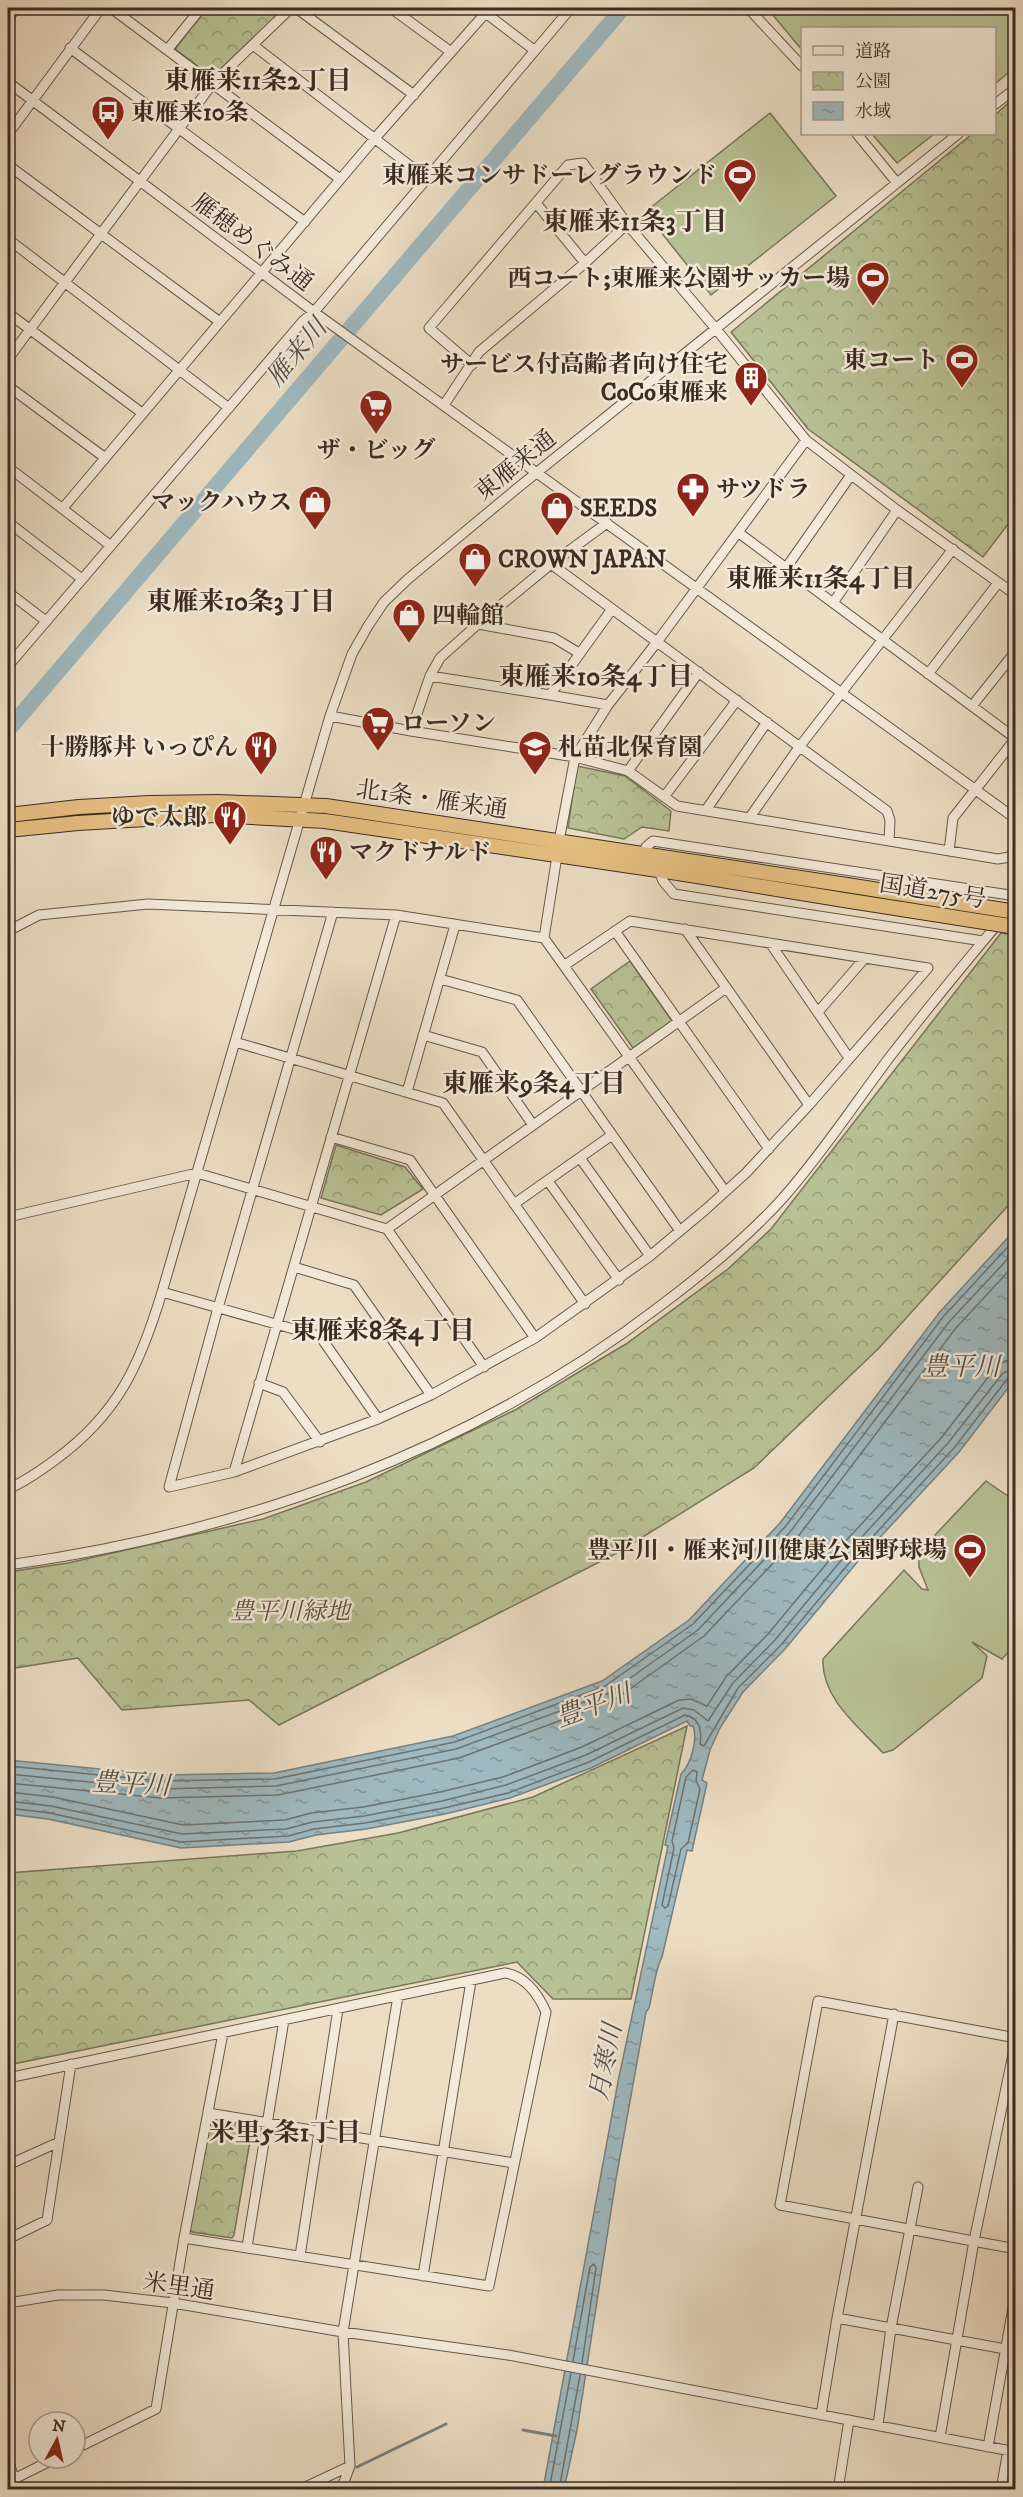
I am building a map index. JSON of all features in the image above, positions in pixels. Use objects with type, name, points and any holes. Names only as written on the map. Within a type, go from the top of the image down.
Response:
[{"type":"highway","name":"北1条・雁来通","points":[[8,815],[79,807],[218,802],[326,807],[847,885]]},
{"type":"highway","name":"北1条・雁来通","points":[[8,830],[101,821],[214,815],[325,821],[844,900]]},
{"type":"highway","name":"国道275号","points":[[847,885],[1016,912]]},
{"type":"highway","name":"国道275号","points":[[844,900],[1016,927]]},
{"type":"street","points":[[8,19],[16,8]]},
{"type":"street","points":[[8,134],[100,8]]},
{"type":"street","points":[[111,8],[340,179]]},
{"type":"street","points":[[168,50],[201,8]]},
{"type":"street","points":[[8,360],[213,83],[291,8]]},
{"type":"street","points":[[296,8],[414,94]]},
{"type":"street","points":[[391,8],[451,52]]},
{"type":"street","points":[[9,663],[303,321],[314,312],[571,8]]},
{"type":"street","points":[[748,8],[801,65]]},
{"type":"street","points":[[63,508],[340,179],[451,52],[485,9],[534,50]]},
{"type":"street","points":[[253,45],[376,137],[426,178]]},
{"type":"street","points":[[70,48],[305,222]]},
{"type":"street","name":"雁穂めぐみ通","points":[[8,81],[314,312],[974,791],[1016,819]]},
{"type":"street","points":[[996,103],[1016,88]]},
{"type":"street","points":[[858,135],[897,183]]},
{"type":"street","name":"東雁来通","points":[[8,1489],[78,1443],[107,1414],[141,1353],[162,1292],[330,716],[352,654],[384,602],[408,579],[537,472],[957,135]]},
{"type":"street","points":[[472,365],[429,328],[568,165],[583,163],[627,224],[806,440],[897,510],[1016,595]]},
{"type":"street","points":[[8,165],[220,322]]},
{"type":"street","points":[[536,203],[585,263]]},
{"type":"street","points":[[444,405],[479,352],[585,263],[627,224]]},
{"type":"street","points":[[8,239],[180,368],[229,408]]},
{"type":"street","points":[[8,313],[142,413]]},
{"type":"street","points":[[8,386],[104,457]]},
{"type":"street","points":[[559,841],[575,758],[608,705],[739,533],[806,440]]},
{"type":"street","points":[[8,467],[111,546]]},
{"type":"street","points":[[786,568],[851,475]]},
{"type":"street","points":[[833,603],[897,510]]},
{"type":"street","points":[[8,522],[82,579]]},
{"type":"street","points":[[411,731],[430,676],[440,658],[551,564],[607,523]]},
{"type":"street","points":[[739,533],[1015,738],[953,818],[950,851]]},
{"type":"street","points":[[750,817],[800,746],[881,639],[953,549]]},
{"type":"street","points":[[551,564],[887,811],[890,820],[889,841]]},
{"type":"street","points":[[928,674],[998,583]]},
{"type":"street","points":[[8,592],[46,621]]},
{"type":"street","points":[[550,695],[612,609]]},
{"type":"street","points":[[478,624],[554,638],[579,653]]},
{"type":"street","points":[[972,706],[1016,651]]},
{"type":"street","points":[[628,771],[699,672]]},
{"type":"street","points":[[430,676],[608,705]]},
{"type":"street","points":[[664,797],[737,700]]},
{"type":"street","points":[[330,716],[575,758],[628,771],[677,806],[998,859],[1010,857],[1016,849]]},
{"type":"street","points":[[706,810],[767,722]]},
{"type":"street","points":[[983,941],[674,894],[663,881],[645,847],[653,841],[1016,896]]},
{"type":"street","points":[[544,938],[557,856]]},
{"type":"street","points":[[8,1565],[148,1541],[226,1521],[309,1493],[383,1466],[492,1415],[577,1365],[621,1336],[729,1252],[782,1199],[892,1054],[1016,902]]},
{"type":"street","points":[[8,931],[39,915],[148,904],[396,915],[544,938],[725,1191]]},
{"type":"street","points":[[333,912],[218,1308],[169,1487],[234,1472],[378,1419],[484,1367],[535,1338],[585,1304],[680,1232],[769,1149],[928,968],[630,921],[565,965]]},
{"type":"street","points":[[234,1472],[396,915]]},
{"type":"street","points":[[406,1092],[455,925]]},
{"type":"street","points":[[685,929],[809,1105]]},
{"type":"street","points":[[615,931],[769,1149]]},
{"type":"street","points":[[770,943],[849,1058]]},
{"type":"street","points":[[818,1012],[865,958]]},
{"type":"street","points":[[440,979],[517,1000],[680,1232]]},
{"type":"street","points":[[387,1229],[726,988]]},
{"type":"street","points":[[423,1035],[482,1052],[533,1125]]},
{"type":"street","points":[[235,1042],[443,1103],[585,1304]]},
{"type":"street","points":[[514,1204],[612,1135]]},
{"type":"street","points":[[331,1137],[410,1160],[535,1338]]},
{"type":"street","points":[[580,1158],[650,1256]]},
{"type":"street","points":[[8,1217],[197,1173],[387,1229],[484,1367]]},
{"type":"street","points":[[548,1180],[619,1280]]},
{"type":"street","points":[[294,1268],[354,1285],[431,1395]]},
{"type":"street","points":[[162,1292],[322,1339],[378,1419]]},
{"type":"street","points":[[259,1383],[283,1392],[320,1442]]},
{"type":"street","points":[[8,2078],[505,1973],[517,1975],[540,1997],[546,2012],[489,2286],[184,2238]]},
{"type":"street","points":[[423,2276],[471,1981]]},
{"type":"street","points":[[341,2490],[350,2466],[343,2332],[398,1996]]},
{"type":"street","points":[[940,2437],[974,2241],[1016,2039],[818,2001],[780,2205],[910,2229],[974,2241],[1016,2249]]},
{"type":"street","points":[[300,2256],[338,2009]]},
{"type":"street","points":[[821,2415],[894,2014]]},
{"type":"street","points":[[247,2247],[284,2020]]},
{"type":"street","points":[[87,2443],[156,2409],[184,2238],[223,2033]]},
{"type":"street","points":[[8,2239],[47,2220],[71,2064]]},
{"type":"street","points":[[208,2113],[514,2163]]},
{"type":"street","points":[[8,2165],[59,2142]]},
{"type":"street","points":[[878,2425],[891,2328],[918,2187]]},
{"type":"street","points":[[988,2447],[1016,2291]]},
{"type":"street","name":"米里通","points":[[8,2303],[58,2295],[104,2295],[173,2303],[343,2332],[525,2359],[1012,2451]]},
{"type":"street","points":[[837,2318],[1005,2349]]},
{"type":"street","points":[[838,2490],[849,2420]]},
{"type":"street","points":[[1001,2490],[1012,2451]]},
{"type":"street","points":[[8,2458],[11,2480],[17,2490]]},
{"type":"street","points":[[299,2490],[350,2466]]},
{"type":"street","points":[[11,2480],[31,2470]]},
{"type":"green space","points":[[207,8],[285,8],[212,77],[175,49]]},
{"type":"green space","points":[[767,8],[1015,8],[1015,67],[996,83],[996,27],[801,27],[801,49]]},
{"type":"green space","points":[[1015,97],[1015,515],[983,557],[808,429],[731,332],[971,135],[996,135],[996,114]]},
{"type":"green space","name":"東雁来コンサドーレグラウンド","points":[[770,113],[836,196],[711,295],[645,212]]},
{"type":"green space","points":[[873,135],[933,135],[897,163]]},
{"type":"green space","points":[[577,766],[625,776],[671,811],[669,831],[642,827],[624,839],[568,828]]},
{"type":"green space","name":"豊平川緑地","points":[[1001,933],[1015,935],[1015,1198],[879,1348],[754,1468],[617,1553],[279,1725],[249,1700],[122,1710],[78,1658],[8,1669],[8,1572],[68,1563],[263,1519],[366,1482],[515,1410],[626,1344],[728,1269],[771,1229]]},
{"type":"green space","points":[[630,961],[672,1021],[633,1048],[591,989]]},
{"type":"green space","points":[[336,1145],[405,1167],[423,1189],[381,1215],[321,1198]]},
{"type":"green space","points":[[986,1481],[1015,1501],[1015,1645],[1002,1659],[972,1642],[987,1656],[982,1678],[893,1750],[883,1753],[843,1711],[835,1699],[824,1673],[823,1659],[904,1570],[922,1589],[928,1590],[919,1567],[919,1552]]},
{"type":"green space","points":[[687,1726],[631,1999],[553,1999],[517,1962],[8,2065],[8,1873],[297,1851],[398,1833],[533,1797]]},
{"type":"green space","points":[[209,2120],[250,2125],[252,2129],[232,2238],[192,2232],[189,2228]]},
{"type":"water","name":"豊平川","points":[[1015,1230],[1015,1379],[959,1452],[859,1560],[785,1649],[743,1692],[720,1728],[710,1750],[702,1780],[707,1783],[692,1851],[687,1850],[662,1957],[646,2012],[616,2179],[577,2430],[564,2489],[543,2489],[618,2082],[668,1846],[665,1845],[681,1774],[693,1752],[695,1738],[693,1726],[690,1726],[687,1721],[591,1768],[510,1798],[445,1814],[366,1829],[316,1835],[289,1842],[181,1848],[48,1819],[8,1814],[8,1760],[162,1775],[274,1773],[453,1736],[602,1681],[689,1620],[780,1523],[939,1313]]},
{"type":"waterway","name":"雁来川","points":[[8,730],[623,8]]},
{"type":"waterway","points":[[357,2467],[446,2424]]},
{"type":"waterway","points":[[523,2430],[556,2436]]},
{"type":"place","name":"東雁来10条","points":[[108,141]]},
{"type":"place","name":"東雁来コンサドーレグラウンド","points":[[740,204]]},
{"type":"place","name":"西コート;東雁来公園サッカー場","points":[[873,307]]},
{"type":"place","name":"東コート","points":[[962,389]]},
{"type":"place","name":"サービス付高齢者向け住宅 CoCo東雁来","points":[[751,407]]},
{"type":"place","name":"ザ・ビッグ","points":[[376,435]]},
{"type":"place","name":"サツドラ","points":[[693,518]]},
{"type":"place","name":"マックハウス","points":[[315,531]]},
{"type":"place","name":"SEEDS","points":[[557,537]]},
{"type":"place","name":"CROWN JAPAN","points":[[475,588]]},
{"type":"place","name":"四輪館","points":[[409,644]]},
{"type":"place","name":"ローソン","points":[[378,752]]},
{"type":"place","name":"十勝豚丼 いっぴん","points":[[261,776]]},
{"type":"place","name":"札苗北保育園","points":[[535,776]]},
{"type":"place","name":"ゆで太郎","points":[[230,846]]},
{"type":"place","name":"マクドナルド","points":[[326,881]]},
{"type":"place","name":"豊平川・雁来河川健康公園野球場","points":[[970,1579]]},
{"type":"district","name":"東雁来11条2丁目","points":[[258,80]]},
{"type":"district","name":"東雁来11条3丁目","points":[[635,221]]},
{"type":"district","name":"東雁来11条4丁目","points":[[821,578]]},
{"type":"district","name":"東雁来10条3丁目","points":[[241,601]]},
{"type":"district","name":"東雁来10条4丁目","points":[[596,676]]},
{"type":"district","name":"東雁来9条4丁目","points":[[534,1083]]},
{"type":"district","name":"東雁来8条4丁目","points":[[383,1330]]},
{"type":"district","name":"米里5条1丁目","points":[[285,2132]]},
{"type":"water label","name":"月寒川","points":[[605,2062]]}]
